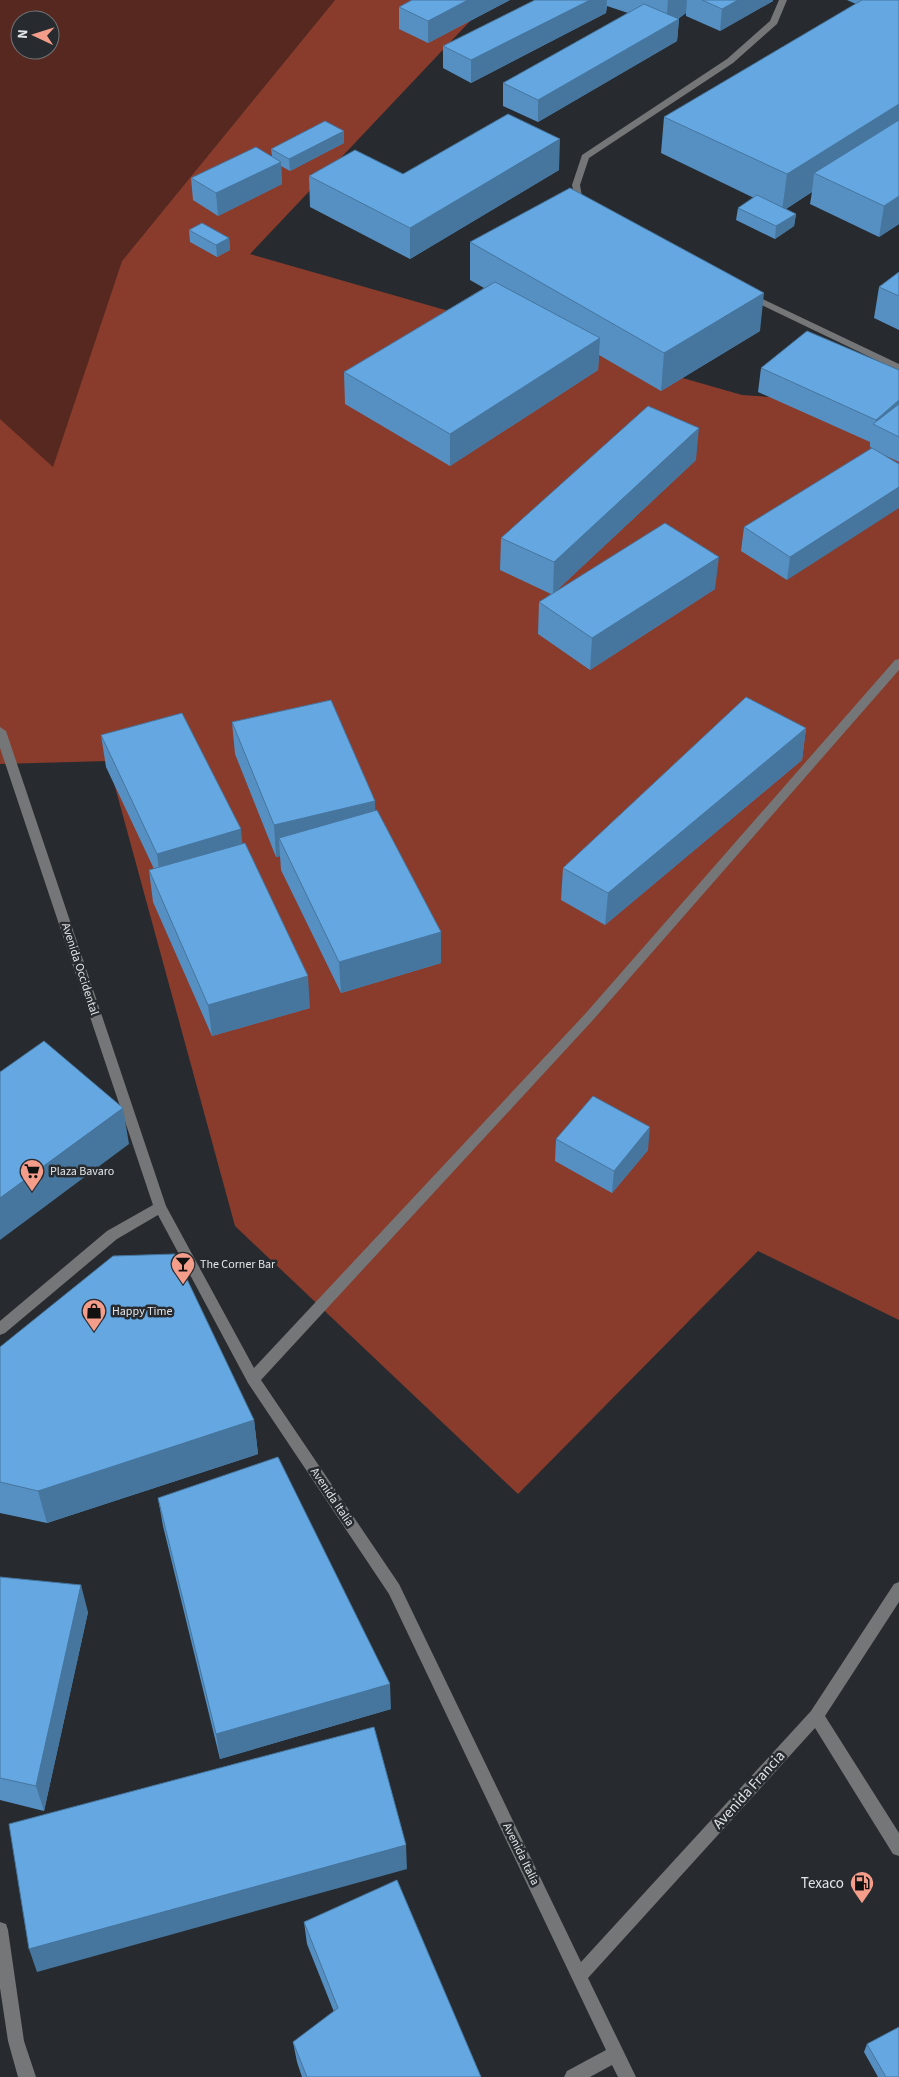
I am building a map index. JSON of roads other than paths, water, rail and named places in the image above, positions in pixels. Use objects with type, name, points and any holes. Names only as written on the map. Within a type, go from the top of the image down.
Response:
[{"type":"street","points":[[589,215],[581,210],[576,185],[585,157],[730,61],[774,22],[783,0]]},
{"type":"street","points":[[738,290],[899,368]]},
{"type":"street","points":[[254,1380],[589,1017],[899,663]]},
{"type":"street","name":"Avenida Occidental","points":[[0,731],[160,1207]]},
{"type":"street","points":[[0,1329],[112,1235],[160,1207]]},
{"type":"street","name":"Avenida Italia","points":[[160,1207],[254,1380],[394,1589],[627,2077]]},
{"type":"street","name":"Avenida Francia","points":[[579,1976],[816,1716],[899,1589]]},
{"type":"street","points":[[816,1716],[899,1848]]},
{"type":"street","points":[[0,1930],[16,2041],[27,2077]]},
{"type":"street","points":[[573,2077],[616,2054]]},
{"type":"place","name":"Plaza Bavaro","points":[[32,1192]]},
{"type":"place","name":"The Corner Bar","points":[[183,1285]]},
{"type":"place","name":"Happy Time","points":[[94,1332]]},
{"type":"place","name":"Texaco","points":[[862,1904]]}]
